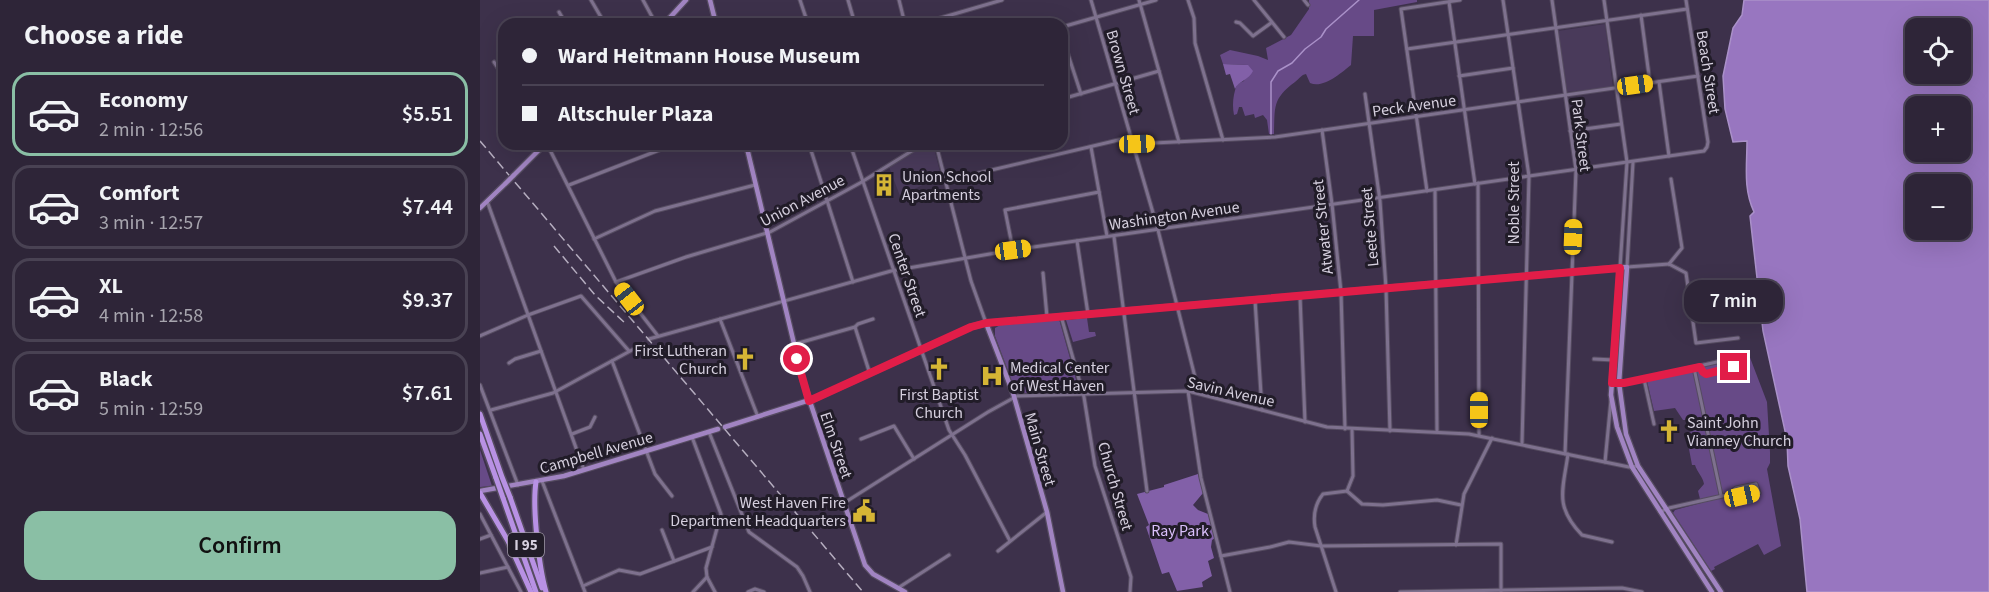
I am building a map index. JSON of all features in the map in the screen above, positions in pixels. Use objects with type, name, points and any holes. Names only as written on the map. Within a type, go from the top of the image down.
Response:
[{"type":"highway","name":"I 95","points":[[480,414],[536,592]]},
{"type":"highway","name":"I 95","points":[[480,434],[499,477]]},
{"type":"highway","points":[[539,481],[534,491],[545,592]]},
{"type":"highway","points":[[480,492],[508,541],[531,592]]},
{"type":"highway","name":"I 95","points":[[506,497],[545,592]]},
{"type":"main road","points":[[670,18],[686,0]]},
{"type":"main road","points":[[710,0],[714,18]]},
{"type":"main road","points":[[480,208],[540,150]]},
{"type":"main road","name":"Elm Street","points":[[747,150],[793,344],[809,401],[866,568],[905,592]]},
{"type":"main road","points":[[725,427],[809,401],[971,327],[986,323],[1627,267],[1619,383],[1620,404],[1626,434],[1638,466],[1720,592]]},
{"type":"main road","points":[[1620,268],[1611,395],[1617,427],[1632,467],[1712,592]]},
{"type":"main road","name":"Main Street","points":[[986,323],[1014,397],[1047,512],[1063,592]]},
{"type":"main road","name":"Campbell Avenue","points":[[480,492],[584,470],[718,429]]},
{"type":"street","points":[[591,0],[602,18]]},
{"type":"street","points":[[643,0],[653,18]]},
{"type":"street","points":[[800,0],[806,18]]},
{"type":"street","points":[[848,0],[853,18]]},
{"type":"street","points":[[899,0],[904,18]]},
{"type":"street","points":[[940,18],[1002,0]]},
{"type":"street","name":"Brown Street","points":[[1091,0],[1158,230],[1199,393]]},
{"type":"street","points":[[1068,25],[1139,2],[1156,0]]},
{"type":"street","points":[[1188,0],[1194,18],[1195,44],[1223,140]]},
{"type":"street","points":[[1254,0],[1284,38]]},
{"type":"street","points":[[1304,0],[1308,5]]},
{"type":"street","points":[[1427,191],[1401,9],[1461,0]]},
{"type":"street","name":"Noble Street","points":[[1503,0],[1528,176],[1522,444]]},
{"type":"street","name":"Park Street","points":[[1552,0],[1576,170],[1567,454],[1562,498],[1564,510],[1582,535],[1612,542]]},
{"type":"street","points":[[1604,0],[1627,162],[1620,268]]},
{"type":"street","name":"Beach Street","points":[[1686,0],[1707,147]]},
{"type":"street","points":[[1448,1],[1477,184],[1479,435]]},
{"type":"street","points":[[1139,2],[1179,142]]},
{"type":"street","points":[[1407,49],[1688,9]]},
{"type":"street","points":[[559,12],[562,18]]},
{"type":"street","points":[[1641,15],[1650,83]]},
{"type":"street","points":[[1236,22],[1253,36],[1272,22]]},
{"type":"street","points":[[1068,54],[1081,94]]},
{"type":"street","points":[[494,62],[498,68]]},
{"type":"street","points":[[1459,76],[1513,68]]},
{"type":"street","points":[[1068,97],[1159,71]]},
{"type":"street","name":"Peck Avenue","points":[[1133,144],[1275,137],[1698,76]]},
{"type":"street","points":[[1659,82],[1669,156]]},
{"type":"street","name":"Leete Street","points":[[1365,94],[1380,198],[1386,288],[1390,431]]},
{"type":"street","points":[[1570,131],[1621,124]]},
{"type":"street","name":"Atwater Street","points":[[1322,130],[1341,292],[1346,429]]},
{"type":"street","points":[[945,181],[1131,137]]},
{"type":"street","points":[[1091,147],[1107,237]]},
{"type":"street","name":"Washington Avenue","points":[[649,339],[894,270],[1013,250],[1669,156],[1702,151],[1707,147]]},
{"type":"street","points":[[549,150],[616,282],[658,336]]},
{"type":"street","points":[[569,185],[659,150]]},
{"type":"street","points":[[811,150],[853,282]]},
{"type":"street","name":"Center Street","points":[[852,150],[952,434],[1010,541]]},
{"type":"street","name":"Union Avenue","points":[[616,282],[686,257],[767,234],[913,150]]},
{"type":"street","name":"Main Street","points":[[937,150],[973,288],[986,323]]},
{"type":"street","points":[[1633,161],[1627,267],[1669,264],[1686,273],[1696,343],[1738,338]]},
{"type":"street","points":[[1669,264],[1682,248],[1671,179]]},
{"type":"street","points":[[594,239],[655,210],[755,185]]},
{"type":"street","points":[[1435,190],[1437,432]]},
{"type":"street","points":[[1013,250],[1005,210],[1099,192]]},
{"type":"street","points":[[487,201],[584,470]]},
{"type":"street","points":[[1114,236],[1147,491]]},
{"type":"street","points":[[1077,241],[1088,314]]},
{"type":"street","points":[[1043,273],[1047,317]]},
{"type":"street","points":[[480,336],[528,315],[581,296],[629,351]]},
{"type":"street","points":[[1300,296],[1305,422]]},
{"type":"street","points":[[1255,300],[1262,410]]},
{"type":"street","name":"Church Street","points":[[1061,316],[1083,394],[1095,466],[1131,577],[1130,592]]},
{"type":"street","points":[[720,319],[758,417]]},
{"type":"street","points":[[793,344],[855,327],[873,319]]},
{"type":"street","points":[[855,327],[870,374]]},
{"type":"street","points":[[491,410],[557,390],[643,344]]},
{"type":"street","points":[[509,363],[542,351]]},
{"type":"street","points":[[1594,359],[1614,360]]},
{"type":"street","points":[[1612,383],[1644,379],[1730,359],[1735,363],[1733,368],[1706,374],[1700,367]]},
{"type":"street","points":[[612,361],[655,474],[672,496]]},
{"type":"street","points":[[1694,368],[1721,496]]},
{"type":"street","points":[[1644,379],[1654,424]]},
{"type":"street","points":[[480,384],[518,485]]},
{"type":"street","points":[[1188,391],[1200,470],[1230,592]]},
{"type":"street","name":"Savin Avenue","points":[[844,503],[1014,397],[1188,391],[1327,427],[1479,435],[1605,463],[1638,466]]},
{"type":"street","points":[[1605,463],[1611,395]]},
{"type":"street","points":[[572,434],[590,427],[595,417]]},
{"type":"street","points":[[861,439],[894,426],[914,459]]},
{"type":"street","points":[[1347,491],[1353,476],[1352,430]]},
{"type":"street","points":[[709,432],[747,527],[754,537],[797,567],[804,576],[810,592]]},
{"type":"street","points":[[692,437],[721,512],[706,564],[708,577],[715,592]]},
{"type":"street","points":[[1456,545],[1461,505],[1492,438]]},
{"type":"street","points":[[539,481],[585,592]]},
{"type":"street","points":[[1660,512],[1721,496],[1738,498],[1759,492],[1757,483],[1736,488],[1727,495]]},
{"type":"street","points":[[1336,592],[1314,521],[1317,503],[1326,493],[1347,491],[1362,504],[1383,505],[1437,500],[1461,505]]},
{"type":"street","points":[[998,551],[1047,512]]},
{"type":"street","points":[[480,514],[520,592]]},
{"type":"street","points":[[720,520],[747,527]]},
{"type":"street","points":[[662,530],[674,561]]},
{"type":"street","points":[[480,539],[491,536]]},
{"type":"street","points":[[1221,556],[1289,542],[1321,546],[1500,544],[1501,592]]},
{"type":"street","points":[[583,586],[619,570],[638,575],[712,547]]},
{"type":"street","points":[[898,588],[949,555]]},
{"type":"street","points":[[480,573],[508,567]]},
{"type":"street","points":[[693,592],[708,577]]},
{"type":"street","points":[[1401,592],[1501,592],[1622,588],[1641,592]]},
{"type":"street","points":[[748,592],[755,589],[764,592]]},
{"type":"shaded area","points":[[1309,0],[1417,0],[1417,2],[1374,10],[1374,36],[1353,36],[1351,65],[1332,79],[1320,84],[1310,83],[1306,74],[1300,77],[1282,94],[1276,104],[1274,134],[1269,134],[1267,120],[1263,115],[1255,118],[1254,114],[1245,116],[1242,107],[1239,107],[1237,114],[1234,115],[1233,104],[1237,84],[1244,81],[1248,65],[1223,64],[1220,55],[1230,50],[1268,60],[1266,48],[1291,35],[1309,9]]},
{"type":"shaded area","points":[[1744,0],[1989,0],[1989,592],[1807,592],[1800,519],[1788,466],[1787,440],[1763,331],[1750,216],[1754,212],[1747,186],[1747,141],[1733,142],[1725,109],[1723,76],[1733,28],[1742,15]]},
{"type":"shaded area","points":[[1605,24],[1613,87],[1567,92],[1558,31]]},
{"type":"shaded area","points":[[918,150],[934,150],[941,176],[900,196],[889,167]]},
{"type":"shaded area","points":[[1087,318],[1089,332],[1095,332],[1096,336],[1073,342],[1066,320]]},
{"type":"shaded area","points":[[1059,319],[1079,390],[1020,392],[1014,387],[995,336],[995,328],[1002,324]]},
{"type":"shaded area","points":[[1749,355],[1767,402],[1770,463],[1767,469],[1781,546],[1764,555],[1758,544],[1714,567],[1715,569],[1711,571],[1673,513],[1675,510],[1701,503],[1698,491],[1704,484],[1695,465],[1692,465],[1686,433],[1693,431],[1690,420],[1683,420],[1675,408],[1654,411],[1647,381],[1688,372],[1689,366]]},
{"type":"shaded area","points":[[480,450],[492,486],[480,487]]},
{"type":"green space","points":[[1223,64],[1248,65],[1253,71],[1235,89],[1230,74],[1226,75]]},
{"type":"green space","name":"Ray Park","points":[[1198,474],[1203,493],[1193,505],[1208,514],[1215,538],[1212,540],[1211,547],[1214,558],[1208,561],[1212,576],[1202,582],[1203,587],[1177,591],[1169,572],[1162,574],[1146,527],[1149,525],[1137,494]]},
{"type":"waterway","points":[[1271,134],[1271,82],[1278,71],[1292,63],[1359,0]]},
{"type":"railway","points":[[480,141],[863,592]]},
{"type":"railway","points":[[554,246],[595,295],[626,324]]},
{"type":"place","name":"Union School Apartments","points":[[884,185]]},
{"type":"place","name":"First Lutheran Church","points":[[745,359]]},
{"type":"place","name":"First Baptist Church","points":[[939,369]]},
{"type":"place","name":"Medical Center of West Haven","points":[[992,376]]},
{"type":"place","name":"Saint John Vianney Church","points":[[1669,431]]},
{"type":"place","name":"West Haven Fire Department Headquarters","points":[[864,511]]},
{"type":"route","points":[[797,359],[809,401],[971,327],[986,323],[1620,268],[1612,383],[1624,383],[1700,367],[1706,374],[1734,367]]}]
